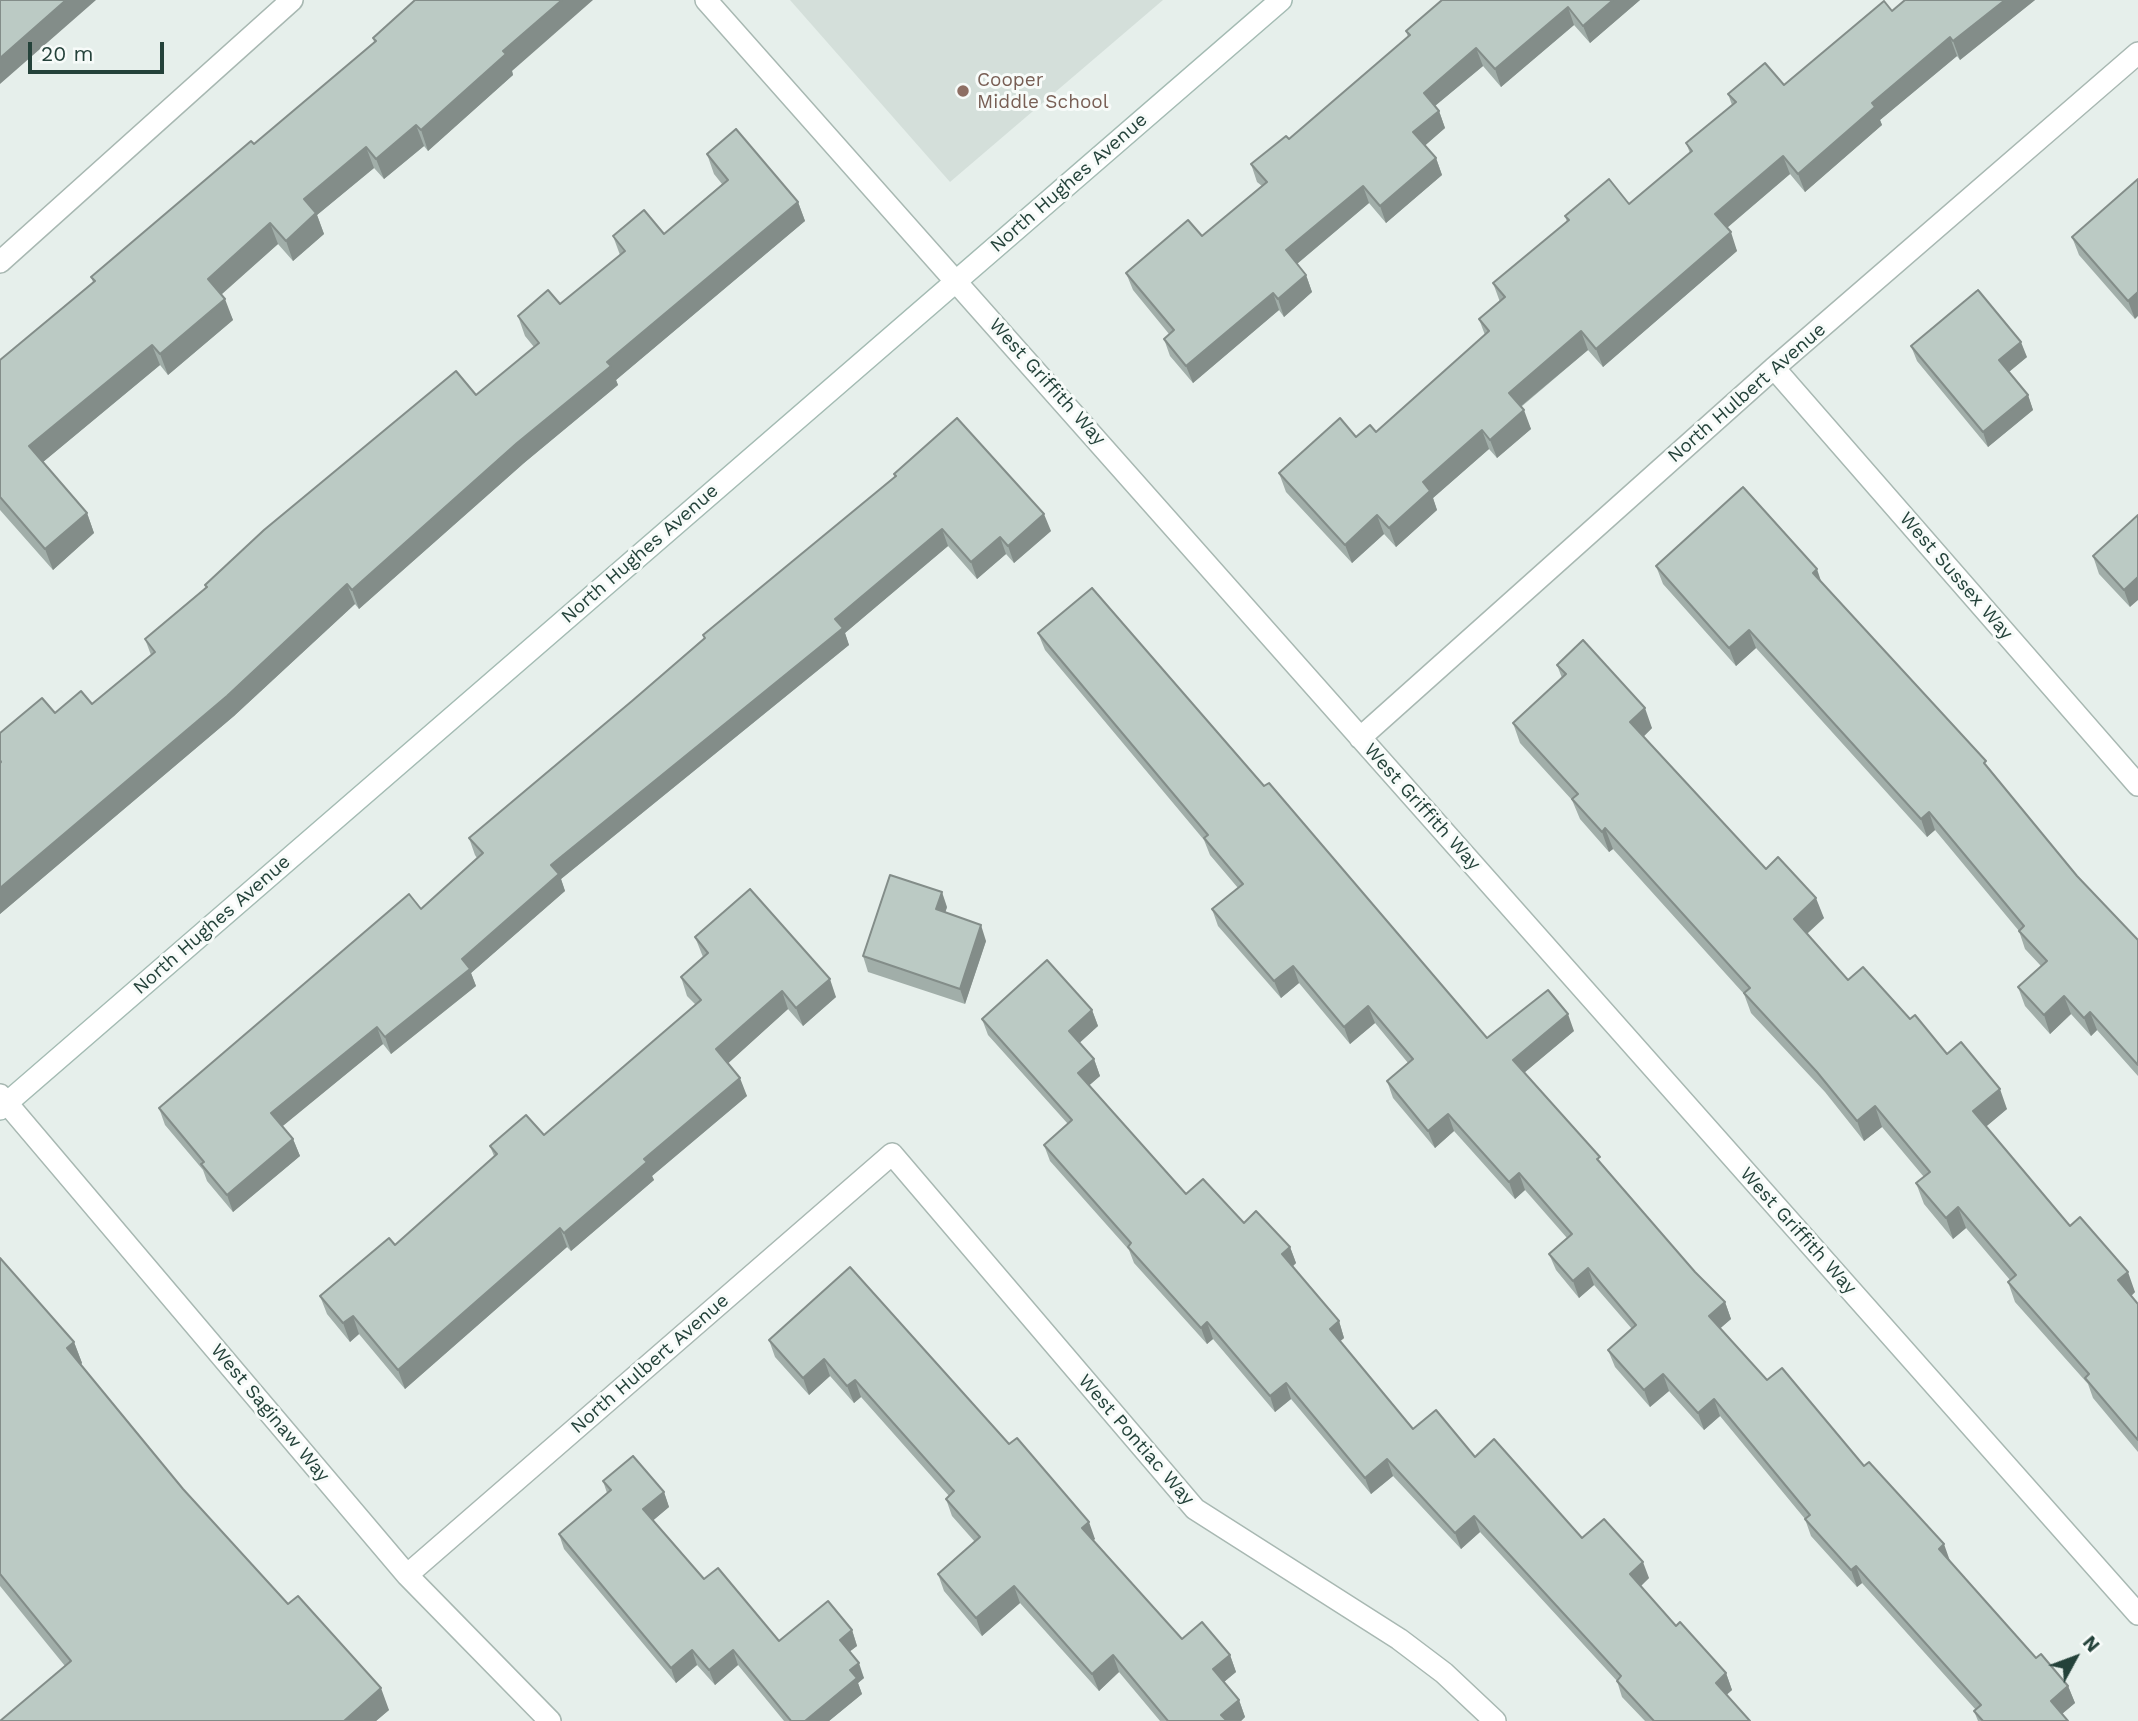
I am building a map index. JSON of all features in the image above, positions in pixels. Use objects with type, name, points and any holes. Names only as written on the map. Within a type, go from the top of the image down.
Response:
[{"type":"street","points":[[0,262],[292,0]]},
{"type":"street","name":"West Griffith Way","points":[[706,0],[2138,1614]]},
{"type":"street","name":"North Hughes Avenue","points":[[2,1102],[1282,0]]},
{"type":"street","name":"North Hulbert Avenue","points":[[1360,738],[1774,368],[2138,53]]},
{"type":"street","name":"West Sussex Way","points":[[1774,368],[2138,785]]},
{"type":"street","name":"West Saginaw Way","points":[[2,1102],[407,1575],[550,1721]]},
{"type":"street","name":"North Hulbert Avenue","points":[[407,1575],[892,1154]]},
{"type":"street","name":"West Pontiac Way","points":[[892,1154],[1195,1509],[1399,1639],[1444,1673],[1496,1721]]},
{"type":"shaded area","name":"Cooper Middle School","points":[[790,0],[1163,0],[950,182]]},
{"type":"building","points":[[0,0],[66,0],[0,58]]},
{"type":"building","points":[[415,0],[562,0],[503,51],[506,54],[421,130],[416,125],[376,159],[366,147],[304,199],[316,213],[286,241],[270,223],[208,279],[225,299],[160,354],[152,345],[29,446],[87,513],[45,549],[0,497],[0,360],[95,281],[91,277],[251,141],[254,144],[376,41],[373,38]]},
{"type":"building","points":[[1442,0],[1613,0],[1583,26],[1568,7],[1495,69],[1476,48],[1424,93],[1439,111],[1413,132],[1436,158],[1380,206],[1363,186],[1286,250],[1306,275],[1278,299],[1273,293],[1186,366],[1164,339],[1174,330],[1126,273],[1188,220],[1202,236],[1267,182],[1251,164],[1286,136],[1289,139],[1410,35],[1406,31]]},
{"type":"building","points":[[1905,0],[2005,0],[1953,41],[1950,37],[1872,103],[1875,107],[1798,174],[1783,156],[1715,214],[1731,232],[1596,349],[1581,331],[1509,393],[1524,410],[1490,440],[1482,430],[1423,482],[1430,491],[1389,528],[1377,515],[1345,545],[1279,473],[1340,418],[1356,437],[1370,425],[1376,432],[1489,331],[1479,319],[1505,297],[1493,283],[1569,220],[1565,216],[1609,179],[1629,204],[1692,151],[1686,143],[1736,102],[1728,94],[1765,63],[1784,85],[1884,1],[1892,11]]},
{"type":"building","points":[[736,129],[798,202],[607,362],[611,366],[517,443],[352,590],[347,584],[227,696],[0,888],[0,733],[42,698],[55,713],[81,691],[92,704],[155,652],[145,639],[207,587],[205,585],[264,530],[456,371],[476,395],[539,343],[518,316],[548,290],[560,304],[625,251],[613,236],[644,210],[664,234],[728,180],[707,154]]},
{"type":"building","points":[[2138,179],[2138,292],[2128,301],[2072,237]]},
{"type":"building","points":[[1978,290],[2021,342],[1999,360],[2028,395],[1983,432],[1911,346]]},
{"type":"building","points":[[957,418],[1044,514],[1008,546],[1000,537],[971,562],[942,529],[835,619],[843,628],[551,865],[559,874],[462,959],[470,969],[385,1037],[377,1027],[271,1113],[293,1139],[227,1195],[201,1164],[204,1162],[159,1108],[409,894],[421,909],[483,853],[469,838],[705,638],[703,635],[896,476],[894,474]]},
{"type":"building","points":[[1743,487],[1817,569],[1813,573],[1986,761],[1984,763],[2077,876],[2138,940],[2138,1065],[2090,1012],[2084,1018],[2064,996],[2044,1015],[2018,987],[2047,961],[2019,931],[2024,926],[1929,812],[1921,819],[1749,630],[1729,648],[1656,566]]},
{"type":"building","points":[[2138,515],[2138,577],[2124,590],[2093,556]]},
{"type":"building","points":[[1092,588],[1264,786],[1269,783],[1487,1038],[1548,990],[1568,1014],[1513,1060],[1600,1157],[1597,1159],[1695,1272],[1725,1302],[1709,1316],[1767,1380],[1782,1368],[1864,1466],[1869,1462],[1944,1544],[1939,1549],[2036,1658],[2041,1654],[2068,1686],[2051,1701],[2068,1721],[1983,1721],[1974,1711],[1981,1705],[1856,1566],[1851,1570],[1805,1519],[1810,1515],[1714,1399],[1698,1413],[1663,1374],[1644,1390],[1608,1350],[1636,1325],[1588,1268],[1573,1281],[1549,1254],[1572,1234],[1519,1173],[1509,1182],[1448,1114],[1428,1131],[1387,1081],[1413,1059],[1368,1006],[1344,1027],[1293,966],[1274,981],[1212,909],[1243,884],[1204,838],[1208,835],[1038,633]]},
{"type":"building","points":[[1583,640],[1645,708],[1630,722],[1766,869],[1778,857],[1816,898],[1794,919],[1848,980],[1863,967],[1910,1019],[1915,1015],[1947,1054],[1961,1042],[2000,1089],[1973,1111],[2070,1226],[2080,1217],[2128,1272],[2118,1280],[2138,1304],[2138,1440],[2085,1378],[2089,1374],[2008,1282],[2016,1275],[1958,1207],[1946,1218],[1916,1183],[1930,1172],[1875,1106],[1857,1121],[1817,1072],[1744,993],[1750,988],[1605,828],[1602,832],[1572,799],[1578,794],[1513,723],[1566,674],[1557,665]]},
{"type":"building","points":[[890,875],[942,892],[936,909],[981,925],[960,989],[863,956]]},
{"type":"building","points":[[750,889],[830,979],[796,1008],[782,991],[716,1049],[740,1078],[644,1159],[647,1162],[564,1233],[560,1228],[398,1370],[353,1316],[343,1323],[320,1296],[389,1238],[395,1245],[497,1154],[490,1146],[526,1115],[544,1135],[701,1000],[681,977],[708,953],[695,937]]},
{"type":"building","points":[[1047,960],[1092,1010],[1069,1031],[1094,1059],[1078,1073],[1186,1194],[1203,1179],[1244,1223],[1256,1211],[1290,1247],[1282,1254],[1339,1321],[1330,1329],[1413,1429],[1436,1410],[1475,1457],[1494,1439],[1582,1538],[1604,1519],[1643,1562],[1630,1574],[1676,1626],[1680,1622],[1726,1673],[1716,1683],[1750,1721],[1654,1721],[1617,1681],[1621,1676],[1474,1516],[1455,1533],[1387,1459],[1365,1478],[1286,1383],[1270,1396],[1207,1322],[1201,1328],[1128,1247],[1131,1243],[1044,1145],[1072,1120],[982,1019]]},
{"type":"building","points":[[0,1258],[74,1342],[67,1348],[183,1489],[288,1604],[298,1596],[381,1688],[344,1721],[0,1721],[71,1661],[0,1574]]},
{"type":"building","points":[[850,1267],[1009,1444],[1017,1438],[1089,1522],[1082,1528],[1182,1639],[1202,1622],[1230,1655],[1213,1669],[1239,1700],[1221,1715],[1227,1721],[1168,1721],[1113,1655],[1092,1674],[1014,1586],[976,1618],[938,1574],[980,1537],[946,1499],[954,1491],[855,1380],[847,1386],[824,1359],[803,1378],[769,1340]]},
{"type":"building","points":[[633,1456],[664,1492],[643,1509],[704,1579],[718,1568],[779,1641],[828,1601],[852,1630],[840,1640],[859,1663],[850,1670],[857,1678],[805,1721],[791,1721],[733,1650],[709,1670],[692,1650],[671,1668],[559,1534],[611,1490],[603,1481]]},
{"type":"place","name":"Cooper Middle School","points":[[963,91]]}]
